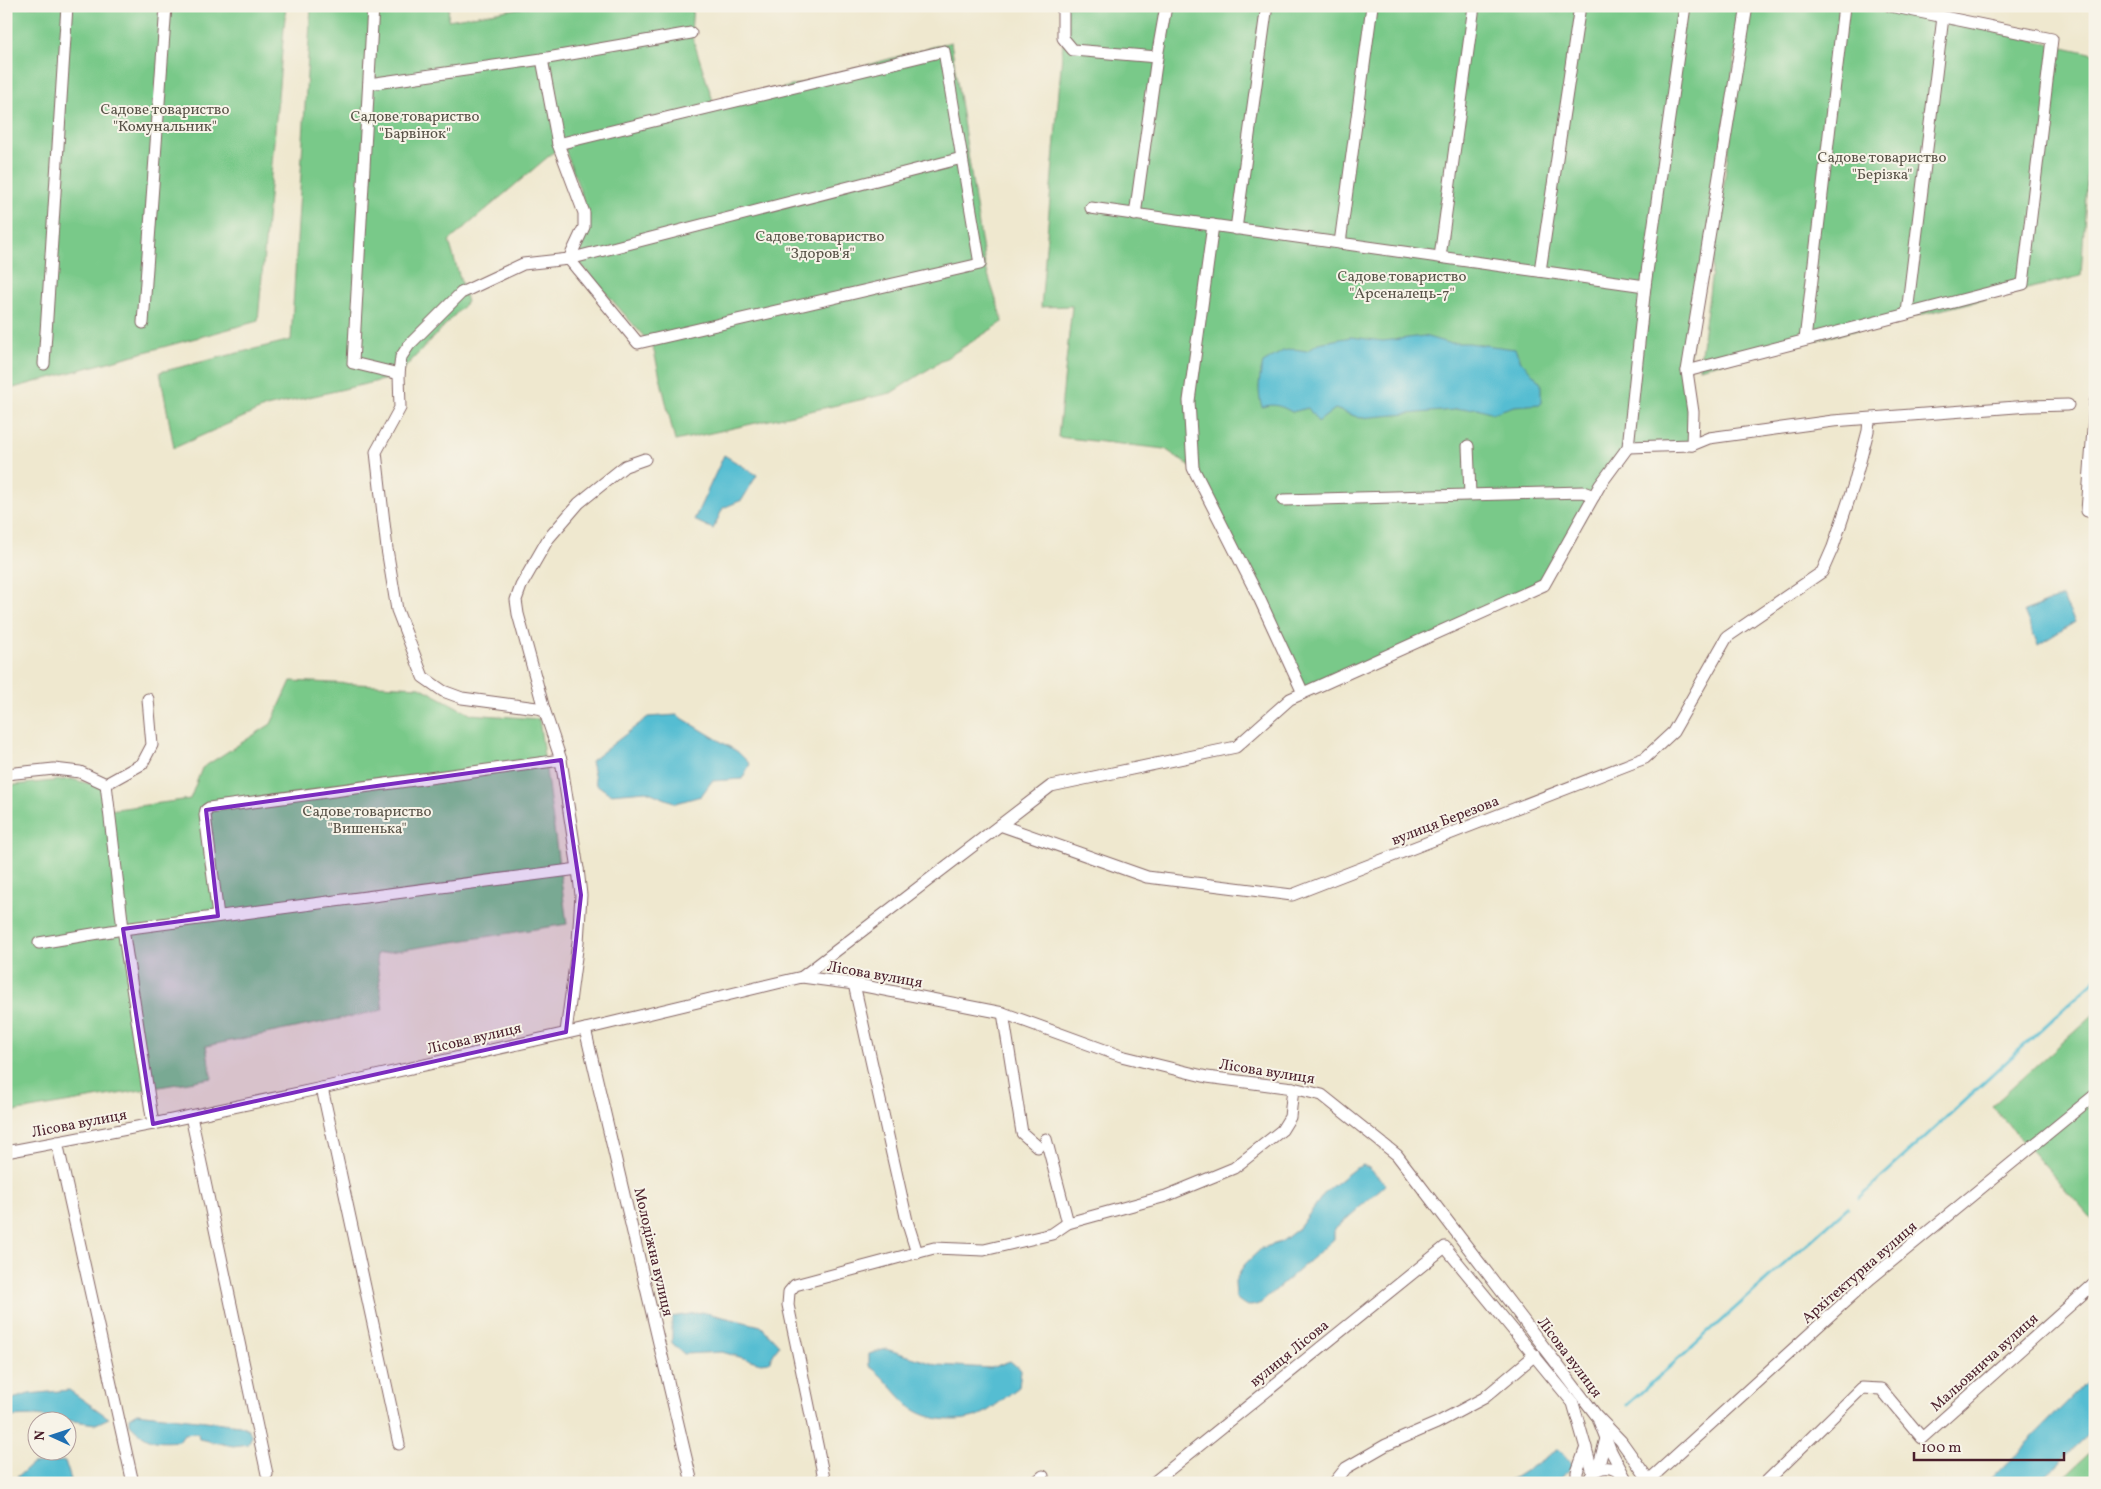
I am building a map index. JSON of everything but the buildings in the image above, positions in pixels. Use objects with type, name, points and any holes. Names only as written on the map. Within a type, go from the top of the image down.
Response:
[{"type":"street","points":[[44,364],[67,6]]},
{"type":"street","points":[[143,323],[166,6]]},
{"type":"street","points":[[372,6],[353,362],[399,374]]},
{"type":"street","points":[[1063,6],[1063,38],[1073,50],[1157,57]]},
{"type":"street","points":[[1135,214],[1166,6]]},
{"type":"street","points":[[1340,243],[1372,6]]},
{"type":"street","points":[[1440,257],[1474,6]]},
{"type":"street","points":[[1540,271],[1580,6]]},
{"type":"street","points":[[802,977],[1051,786],[1236,747],[1290,698],[1544,586],[1594,496],[1628,446],[1645,286],[1684,6]]},
{"type":"street","points":[[1692,445],[1693,412],[1686,371],[1747,6]]},
{"type":"street","points":[[1805,340],[1844,6]]},
{"type":"street","points":[[1686,371],[2023,284],[2052,39],[1890,6]]},
{"type":"street","points":[[1236,229],[1266,12]]},
{"type":"street","points":[[1907,313],[1943,17]]},
{"type":"street","points":[[369,84],[542,59],[691,33]]},
{"type":"street","points":[[558,144],[944,51],[980,264],[638,343],[569,259]]},
{"type":"street","points":[[542,59],[558,144],[584,213],[584,227],[569,259]]},
{"type":"street","points":[[544,709],[462,698],[443,691],[422,677],[397,610],[387,549],[376,452],[400,408],[399,374],[401,357],[409,345],[461,293],[523,264],[569,259],[962,158]]},
{"type":"street","points":[[1091,208],[1645,286]]},
{"type":"street","points":[[1213,226],[1189,401],[1193,468],[1260,600],[1303,693]]},
{"type":"street","points":[[2095,402],[2087,511],[2095,510]]},
{"type":"street","points":[[1628,446],[1692,445],[1708,438],[1869,419],[2068,405]]},
{"type":"street","name":"вулиця Березова","points":[[1000,826],[1147,877],[1292,895],[1646,758],[1673,732],[1727,637],[1822,572],[1833,547],[1854,484],[1868,431],[1869,419]]},
{"type":"street","points":[[1468,446],[1470,494]]},
{"type":"street","points":[[566,1032],[578,942],[581,895],[578,869],[561,760],[544,709],[518,614],[516,600],[520,586],[548,539],[579,503],[624,466],[645,459]]},
{"type":"street","points":[[1283,500],[1583,492],[1594,496]]},
{"type":"street","points":[[106,784],[142,764],[152,745],[148,699]]},
{"type":"street","points":[[218,916],[205,815],[206,810],[209,808],[561,760]]},
{"type":"street","points":[[6,774],[54,768],[80,772],[106,784]]},
{"type":"street","points":[[106,784],[123,929],[152,1124]]},
{"type":"street","points":[[39,943],[123,929],[578,869]]},
{"type":"street","name":"Лісова вулиця","points":[[6,1152],[152,1124],[322,1088],[585,1029],[802,977],[854,984],[1003,1013],[1121,1056],[1207,1077],[1293,1088],[1322,1095],[1397,1155],[1596,1415]]},
{"type":"street","points":[[854,984],[907,1221],[917,1253]]},
{"type":"street","points":[[1003,1013],[1022,1134],[1042,1143],[1068,1223]]},
{"type":"street","name":"Молодіжна вулиця","points":[[585,1029],[692,1483]]},
{"type":"street","points":[[322,1088],[399,1444]]},
{"type":"street","points":[[825,1483],[788,1305],[788,1292],[795,1285],[934,1248],[984,1250],[1052,1234],[1068,1223],[1166,1196],[1234,1168],[1282,1130],[1290,1117],[1293,1088]]},
{"type":"street","name":"Архітектурна вулиця","points":[[1650,1481],[1870,1279],[2095,1095]]},
{"type":"street","points":[[190,1116],[267,1474]]},
{"type":"street","points":[[57,1142],[133,1483]]},
{"type":"street","name":"вулиця Лісова","points":[[1152,1483],[1445,1247],[1535,1355]]},
{"type":"street","name":"Мальовнича вулиця","points":[[1765,1483],[1801,1450],[1862,1388],[1881,1389],[1922,1438],[2095,1283]]},
{"type":"street","points":[[1334,1483],[1346,1468],[1386,1445],[1437,1423],[1484,1398],[1535,1355],[1573,1403],[1593,1475]]},
{"type":"street","points":[[1596,1415],[1626,1481]]},
{"type":"street","points":[[1596,1415],[1621,1441],[1650,1481]]},
{"type":"street","points":[[1593,1475],[1606,1438]]},
{"type":"street","points":[[1577,1483],[1577,1472],[1586,1447]]},
{"type":"street","points":[[1593,1475],[1610,1467],[1616,1469],[1626,1481]]},
{"type":"highlighted area","points":[[561,760],[581,895],[566,1032],[153,1124],[123,929],[218,916],[206,810]]},
{"type":"green space","name":"Садове товариство \"Комунальник\"","points":[[6,6],[286,6],[258,321],[6,390]]},
{"type":"green space","points":[[311,6],[449,6],[448,20],[533,6],[693,6],[691,33],[715,107],[951,42],[985,265],[1003,322],[891,393],[675,441],[653,347],[571,253],[589,215],[563,144],[449,241],[467,302],[396,377],[266,407],[174,448],[160,372],[291,340]]},
{"type":"green space","name":"Садове товариство \"Арсеналець-7\"","points":[[1066,6],[1743,6],[1687,371],[1692,445],[1628,447],[1544,585],[1303,693],[1193,468],[1165,449],[1058,437],[1072,306],[1041,307]]},
{"type":"green space","name":"Садове товариство \"Берізка\"","points":[[1748,6],[1878,6],[2095,54],[2081,276],[1699,368]]},
{"type":"green space","name":"Садове товариство \"Вишенька\"","points":[[291,681],[420,687],[470,714],[539,719],[567,924],[376,954],[383,1010],[206,1046],[212,1078],[6,1113],[6,786],[71,779],[106,788],[109,810],[190,799],[202,768],[271,724]]},
{"type":"green space","points":[[2095,1013],[2095,1223],[1992,1106]]},
{"type":"green space","points":[[2095,1448],[2095,1483],[2057,1483]]},
{"type":"water","points":[[1424,336],[1448,343],[1469,343],[1515,349],[1521,361],[1541,383],[1541,404],[1514,406],[1493,413],[1477,408],[1360,418],[1335,409],[1318,422],[1308,408],[1292,412],[1277,406],[1262,407],[1259,385],[1263,363],[1283,351],[1294,349],[1307,351],[1318,343],[1351,337],[1383,341]]},
{"type":"water","points":[[724,455],[757,475],[742,500],[723,508],[713,529],[694,520]]},
{"type":"water","points":[[2062,597],[2075,622],[2038,645],[2024,611]]},
{"type":"water","points":[[677,715],[738,752],[750,764],[742,779],[712,781],[701,796],[676,803],[646,791],[610,794],[596,784],[591,761],[648,717]]},
{"type":"water","points":[[1363,1165],[1369,1168],[1386,1184],[1334,1230],[1334,1239],[1261,1303],[1248,1306],[1236,1298],[1235,1281],[1245,1264],[1262,1248],[1281,1242],[1299,1228],[1326,1191],[1354,1169]]},
{"type":"water","points":[[702,1312],[761,1326],[779,1345],[769,1362],[761,1363],[722,1352],[684,1354],[672,1343],[672,1317]]},
{"type":"water","points":[[886,1349],[937,1365],[991,1368],[1010,1361],[1021,1370],[1019,1387],[978,1416],[959,1420],[929,1417],[913,1409],[869,1366],[869,1354]]},
{"type":"water","points":[[2095,1374],[2095,1429],[2036,1483],[1987,1483]]},
{"type":"water","points":[[69,1390],[109,1418],[96,1424],[78,1422],[78,1412],[28,1412],[28,1416],[6,1417],[6,1401],[29,1394]]},
{"type":"water","points":[[137,1413],[240,1425],[248,1429],[252,1436],[248,1444],[233,1446],[199,1439],[198,1433],[184,1434],[179,1441],[164,1442],[152,1440],[141,1435],[130,1424],[130,1417]]},
{"type":"water","points":[[1559,1449],[1573,1465],[1557,1483],[1506,1483]]},
{"type":"water","points":[[65,1462],[72,1483],[14,1483],[15,1479],[32,1464]]},
{"type":"waterway","points":[[1859,1198],[2095,980]]},
{"type":"waterway","points":[[1627,1405],[1848,1207]]},
{"type":"park label","name":"Садове товариство \"Барвінок\"","points":[[415,124]]},
{"type":"park label","name":"Садове товариство \"Здоров'я\"","points":[[820,244]]}]
